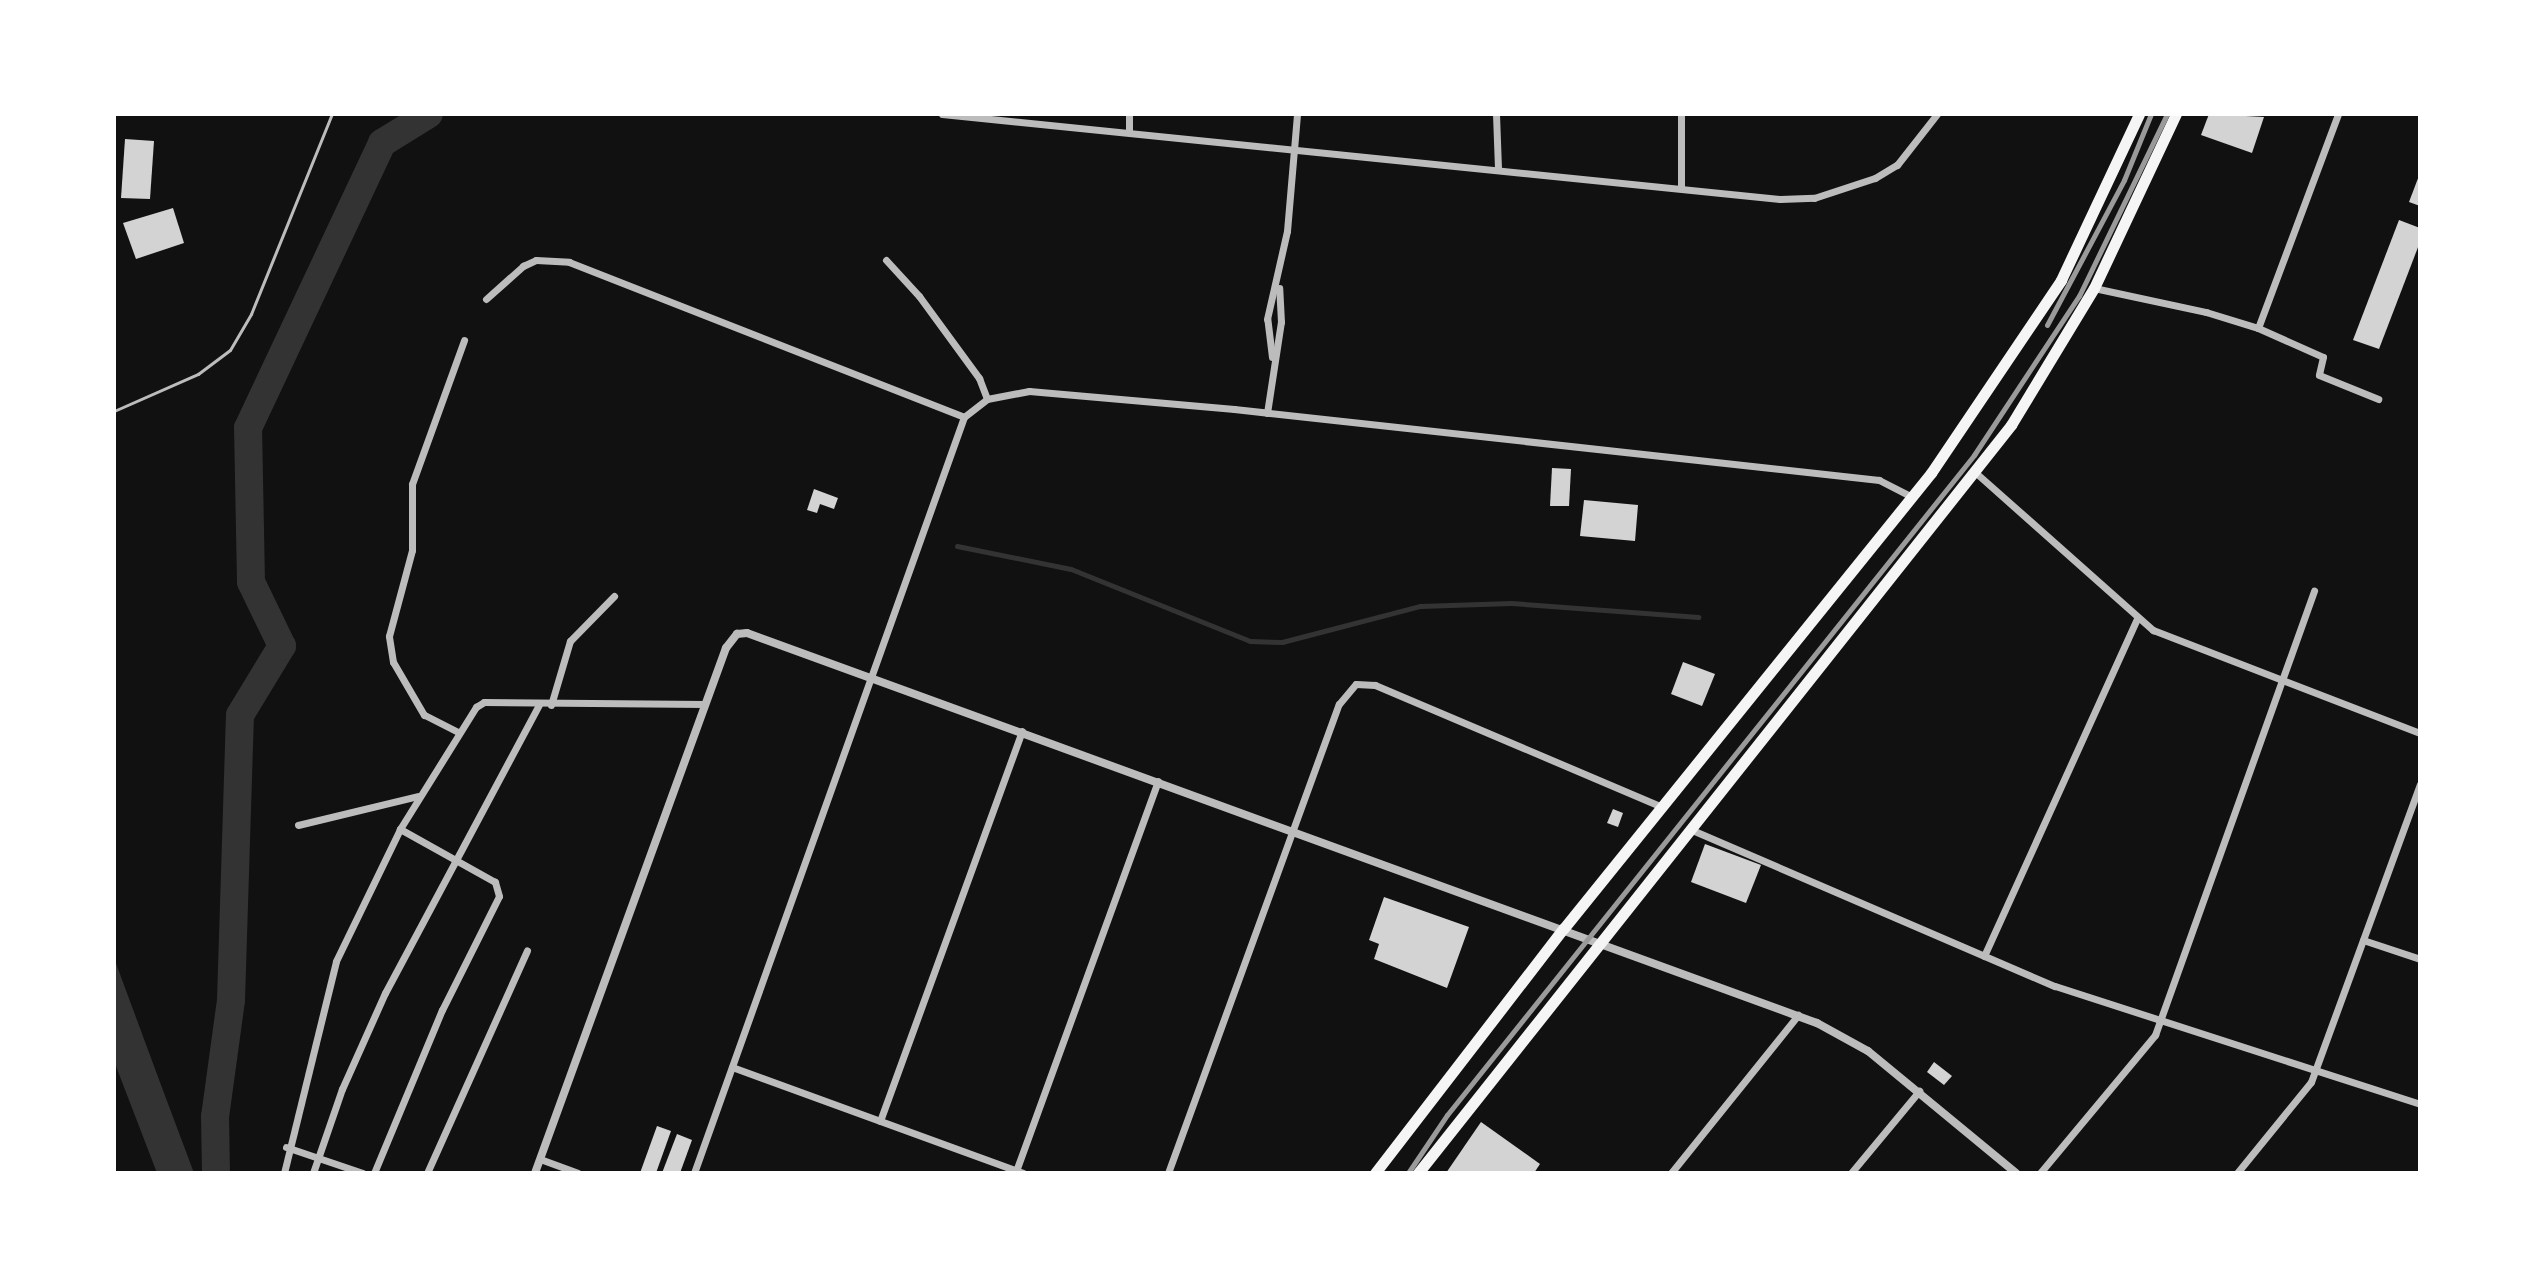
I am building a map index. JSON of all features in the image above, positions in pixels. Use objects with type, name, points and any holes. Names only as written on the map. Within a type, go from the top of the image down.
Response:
[{"type":"main road","points":[[1376,1172],[1564,928],[1912,497],[2061,280],[2139,114]]},
{"type":"main road","points":[[1418,1173],[1976,473],[2094,288],[2176,114]]},
{"type":"street","points":[[942,114],[1056,123],[1780,199],[1814,198],[1848,190],[1897,165],[1937,114]]},
{"type":"street","points":[[1054,114],[1056,123]]},
{"type":"street","points":[[1129,114],[1129,132]]},
{"type":"street","points":[[1272,357],[1267,319],[1279,282],[1297,149],[1297,114]]},
{"type":"street","points":[[1496,114],[1498,169]]},
{"type":"street","points":[[1681,114],[1681,188]]},
{"type":"street","points":[[2258,328],[2338,114]]},
{"type":"street","points":[[486,299],[523,266],[536,260],[569,262],[964,417]]},
{"type":"street","points":[[886,260],[919,296],[979,378],[987,399]]},
{"type":"street","points":[[1267,413],[1272,357],[1281,322],[1279,282]]},
{"type":"street","points":[[2094,288],[2206,312],[2258,328],[2323,357],[2319,375],[2378,399]]},
{"type":"street","points":[[458,732],[424,715],[393,662],[389,636],[412,550],[412,484],[464,340]]},
{"type":"street","points":[[694,1173],[874,677],[964,417],[987,399],[1029,391],[1267,413],[1879,480],[1912,497]]},
{"type":"street","points":[[1976,473],[2137,619],[2192,649],[2420,733]]},
{"type":"street","points":[[2040,1173],[2140,1055],[2160,1023],[2314,591]]},
{"type":"street","points":[[551,705],[570,641],[614,596]]},
{"type":"street","points":[[1984,956],[2137,619]]},
{"type":"street","points":[[535,1173],[705,704],[726,648],[737,634],[758,635],[1798,1015],[1868,1051],[2016,1173]]},
{"type":"street","points":[[1168,1173],[1339,704],[1356,684],[1375,685],[1662,807]]},
{"type":"street","points":[[284,1173],[286,1147],[336,961],[418,796],[458,732],[484,702],[539,705],[705,704]]},
{"type":"street","points":[[313,1173],[350,1070],[453,859],[539,705]]},
{"type":"street","points":[[880,1121],[1022,731]]},
{"type":"street","points":[[732,1067],[1019,1172],[1158,781]]},
{"type":"street","points":[[2237,1173],[2303,1094],[2316,1069],[2420,784]]},
{"type":"street","points":[[298,825],[418,796]]},
{"type":"street","points":[[374,1173],[499,888],[400,829]]},
{"type":"street","points":[[1692,830],[1984,956],[2160,1023],[2316,1069],[2420,1104]]},
{"type":"street","points":[[2363,940],[2420,959]]},
{"type":"street","points":[[427,1173],[527,950]]},
{"type":"street","points":[[1671,1173],[1798,1015]]},
{"type":"street","points":[[1851,1173],[1919,1091]]},
{"type":"street","points":[[286,1147],[363,1173]]},
{"type":"street","points":[[540,1159],[578,1173]]},
{"type":"lane","points":[[114,411],[198,374],[230,350],[251,314],[332,114]]},
{"type":"shaded area","points":[[114,958],[194,1173],[157,1173],[114,1061]]},
{"type":"building","points":[[2209,114],[2264,117],[2252,153],[2201,135]]},
{"type":"building","points":[[125,139],[154,141],[150,199],[121,198]]},
{"type":"building","points":[[2420,173],[2420,206],[2409,202]]},
{"type":"building","points":[[173,208],[184,243],[136,259],[123,223]]},
{"type":"building","points":[[2399,220],[2420,228],[2420,242],[2379,349],[2353,340]]},
{"type":"building","points":[[1552,468],[1571,469],[1569,506],[1550,506]]},
{"type":"building","points":[[814,489],[838,498],[834,509],[820,504],[817,513],[807,510]]},
{"type":"building","points":[[1584,500],[1638,505],[1635,541],[1580,536]]},
{"type":"building","points":[[1683,662],[1715,674],[1702,706],[1671,694]]},
{"type":"building","points":[[1613,809],[1623,813],[1618,827],[1607,823]]},
{"type":"building","points":[[1705,844],[1761,865],[1746,903],[1691,882]]},
{"type":"building","points":[[1384,897],[1469,927],[1447,988],[1374,959],[1379,944],[1369,940]]},
{"type":"building","points":[[1934,1062],[1952,1076],[1944,1085],[1927,1072]]},
{"type":"building","points":[[1481,1122],[1540,1164],[1534,1173],[1446,1173]]},
{"type":"building","points":[[657,1126],[671,1131],[656,1173],[640,1173]]},
{"type":"building","points":[[677,1134],[692,1140],[680,1173],[662,1173]]},
{"type":"waterway","points":[[216,1173],[215,1117],[231,1000],[240,715],[282,646],[251,582],[248,428],[382,143],[429,114]]},
{"type":"waterway","points":[[957,546],[1071,569],[1250,641],[1282,642],[1420,606],[1511,603],[1698,617]]},
{"type":"railway","points":[[2047,325],[2124,180],[2151,114]]},
{"type":"railway","points":[[1408,1173],[1447,1115],[1974,455],[2079,296],[2167,114]]}]
